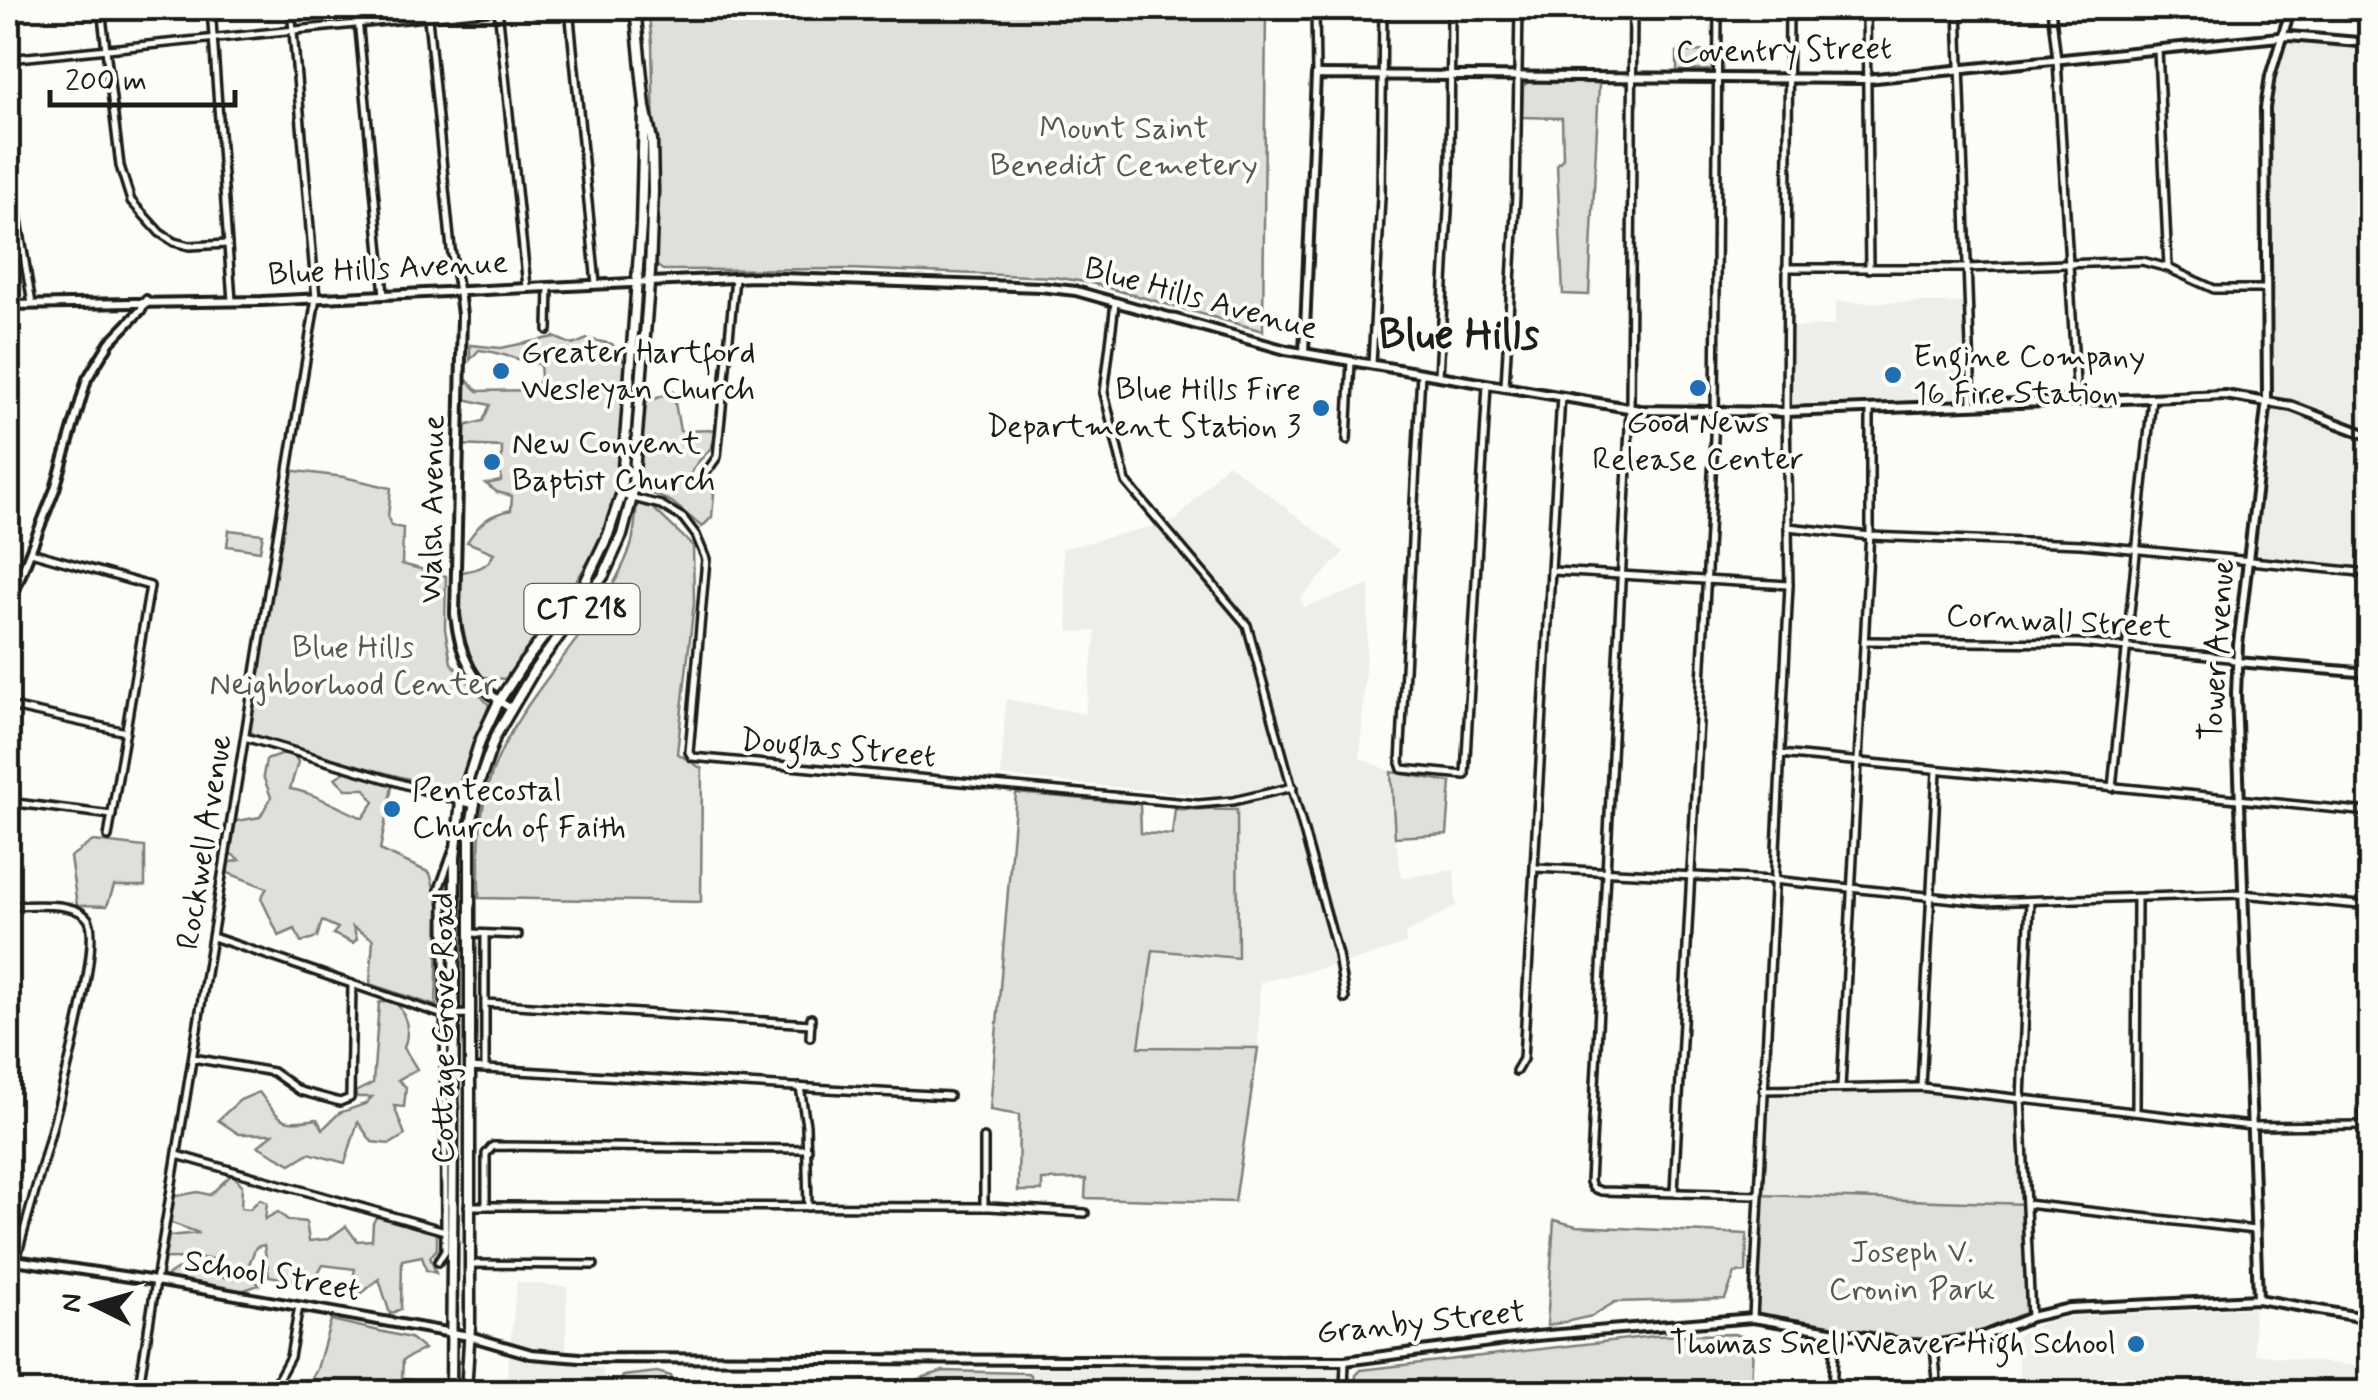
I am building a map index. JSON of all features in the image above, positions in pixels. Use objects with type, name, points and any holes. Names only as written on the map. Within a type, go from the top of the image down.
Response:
[{"type":"main road","name":"Cottage Grove Road","points":[[466,1392],[468,862],[474,805],[489,752],[510,708],[597,588],[622,535],[632,498],[653,191],[652,140],[635,8]]},
{"type":"main road","name":"Tower Avenue","points":[[2258,1299],[2238,800],[2237,662],[2267,400],[2265,108],[2291,8]]},
{"type":"main road","name":"Coventry Street","points":[[1316,75],[1866,79],[2282,37],[2370,43]]},
{"type":"main road","points":[[1304,353],[1316,75]]},
{"type":"main road","name":"Cottage Grove Road","points":[[451,1389],[457,841],[461,801],[480,741],[498,701],[585,583],[608,535],[621,495],[645,107]]},
{"type":"main road","name":"Blue Hills Avenue","points":[[8,305],[316,298],[734,278],[1040,286],[1115,300],[1304,353],[1630,408],[1786,412],[2224,395],[2267,400],[2370,436]]},
{"type":"main road","name":"Walsh Avenue","points":[[459,291],[462,306],[455,614],[463,659],[474,676],[510,708]]},
{"type":"main road","points":[[8,608],[56,489],[87,379],[110,342],[142,310],[146,300]]},
{"type":"main road","name":"Cornwall Street","points":[[2237,662],[2370,673]]},
{"type":"main road","name":"School Street","points":[[12,1260],[469,1336]]},
{"type":"main road","name":"Granby Street","points":[[469,1336],[531,1354],[580,1358],[1345,1361],[1554,1334],[1753,1318],[1907,1344],[1934,1344],[1981,1337],[2032,1317],[2070,1308],[2258,1299],[2366,1318]]},
{"type":"street","points":[[101,8],[120,166],[131,201],[160,233],[174,242],[189,246],[228,244]]},
{"type":"street","points":[[211,8],[232,301]]},
{"type":"street","name":"Rockwell Avenue","points":[[138,1392],[316,298],[291,8]]},
{"type":"street","points":[[356,8],[384,295]]},
{"type":"street","points":[[428,8],[451,249],[459,291]]},
{"type":"street","points":[[499,8],[527,287]]},
{"type":"street","points":[[8,59],[514,8]]},
{"type":"street","points":[[569,8],[596,284]]},
{"type":"street","points":[[1316,8],[1316,75]]},
{"type":"street","points":[[1372,364],[1384,75],[1383,8]]},
{"type":"street","points":[[1439,376],[1449,191],[1451,8]]},
{"type":"street","points":[[1505,386],[1516,194],[1519,8]]},
{"type":"street","points":[[1633,8],[1630,408],[1590,1178],[1592,1188],[1758,1194]]},
{"type":"street","points":[[1674,1192],[1715,412],[1718,8]]},
{"type":"street","points":[[1753,1318],[1789,585],[1789,8]]},
{"type":"street","points":[[1866,8],[1869,269]]},
{"type":"street","points":[[1958,8],[1972,404]]},
{"type":"street","points":[[2051,8],[2076,400]]},
{"type":"street","points":[[2158,50],[2168,268]]},
{"type":"street","points":[[8,160],[32,304]]},
{"type":"street","points":[[1786,268],[1966,268],[2142,261],[2214,289],[2266,289]]},
{"type":"street","points":[[705,474],[716,457],[734,278]]},
{"type":"street","points":[[548,330],[549,286]]},
{"type":"street","points":[[1115,300],[1104,393],[1126,482],[1247,626],[1338,955],[1344,999]]},
{"type":"street","points":[[1347,440],[1351,361]]},
{"type":"street","points":[[1421,372],[1402,769],[1465,775],[1487,383]]},
{"type":"street","points":[[1516,1071],[1523,1059],[1562,396]]},
{"type":"street","points":[[2112,788],[2152,398]]},
{"type":"street","points":[[1841,1088],[1870,536],[1870,409]]},
{"type":"street","name":"Douglas Street","points":[[621,495],[661,504],[683,518],[696,534],[706,559],[688,752],[692,757],[1198,804],[1233,801],[1293,786]]},
{"type":"street","points":[[1788,527],[1870,536],[2081,544],[2370,573]]},
{"type":"street","points":[[31,552],[150,586],[108,837]]},
{"type":"street","points":[[1553,571],[1789,585]]},
{"type":"street","points":[[8,578],[19,581]]},
{"type":"street","name":"Cornwall Street","points":[[1864,640],[2079,642],[2237,662]]},
{"type":"street","points":[[8,706],[126,732]]},
{"type":"street","points":[[245,737],[474,805]]},
{"type":"street","points":[[2366,1318],[2370,745]]},
{"type":"street","points":[[1780,754],[2369,812]]},
{"type":"street","points":[[1921,1087],[1937,771]]},
{"type":"street","points":[[8,802],[112,815]]},
{"type":"street","name":"Cottage Grove Road","points":[[438,1262],[445,1251],[446,1231],[444,897],[439,889],[457,841]]},
{"type":"street","points":[[1536,868],[1773,880],[1984,902],[2242,894],[2369,906]]},
{"type":"street","points":[[2136,1111],[2137,898]]},
{"type":"street","points":[[2030,901],[2022,1098],[2032,1317]]},
{"type":"street","points":[[8,906],[73,909],[86,918],[93,935],[74,1039],[12,1260]]},
{"type":"street","points":[[469,932],[518,936]]},
{"type":"street","points":[[485,934],[486,1068]]},
{"type":"street","points":[[212,936],[443,1014],[468,1014]]},
{"type":"street","points":[[192,1058],[273,1072],[300,1091],[340,1102],[350,1098],[352,984]]},
{"type":"street","points":[[485,1003],[811,1021],[810,1037]]},
{"type":"street","points":[[469,1068],[949,1096]]},
{"type":"street","points":[[800,1087],[808,1149],[808,1207]]},
{"type":"street","points":[[1763,1090],[1921,1087],[2251,1126],[2368,1124]]},
{"type":"street","points":[[984,1138],[984,1207]]},
{"type":"street","points":[[486,1206],[486,1153],[494,1146],[808,1149]]},
{"type":"street","points":[[984,1149],[994,1149]]},
{"type":"street","points":[[177,1155],[446,1231]]},
{"type":"street","points":[[2026,1204],[2255,1230]]},
{"type":"street","points":[[468,1206],[984,1207],[1085,1213]]},
{"type":"street","points":[[469,1264],[594,1265]]},
{"type":"street","points":[[271,1392],[290,1357],[299,1306]]},
{"type":"street","points":[[1832,1392],[1835,1330]]},
{"type":"street","points":[[1934,1344],[1938,1392]]},
{"type":"street","points":[[1344,1392],[1345,1361]]},
{"type":"street","name":"Cottage Grove Road","points":[[442,1392],[444,1386],[451,1389]]},
{"type":"shaded area","points":[[2291,43],[2370,50],[2370,430],[2273,392],[2270,120],[2276,76],[2285,47]]},
{"type":"shaded area","points":[[1836,302],[1962,303],[1965,398],[1791,404],[1790,327],[1834,326]]},
{"type":"shaded area","points":[[2274,408],[2370,443],[2367,568],[2253,556],[2270,412]]},
{"type":"shaded area","points":[[1227,463],[1344,552],[1300,599],[1304,607],[1370,585],[1360,758],[1391,772],[1402,878],[1454,870],[1456,906],[1405,934],[1406,944],[1353,961],[1260,982],[1258,1048],[1139,1048],[1153,950],[1238,958],[1235,793],[1220,797],[1001,776],[1006,699],[1085,714],[1096,631],[1069,632],[1062,549],[1177,520]]},
{"type":"shaded area","points":[[1921,1087],[2021,1098],[2026,1204],[1758,1195],[1763,1090]]},
{"type":"shaded area","points":[[517,1282],[567,1287],[566,1361],[603,1369],[606,1392],[505,1392]]},
{"type":"shaded area","name":"Thomas Snell Weaver High School","points":[[2253,1308],[2255,1354],[2370,1368],[2370,1392],[2021,1392],[2017,1335],[2047,1321],[2073,1316]]},
{"type":"shaded area","points":[[1341,1366],[1340,1392],[1032,1392],[1029,1374],[1029,1368]]},
{"type":"green space","name":"Mount Saint Benedict Cemetery","points":[[648,8],[1266,8],[1263,331],[1091,283],[1054,277],[848,269],[663,270],[657,266]]},
{"type":"green space","points":[[1712,51],[1712,70],[1677,71],[1677,52]]},
{"type":"green space","points":[[1528,82],[1599,83],[1589,295],[1563,294],[1557,165],[1563,158],[1562,118],[1522,117],[1523,86]]},
{"type":"green space","points":[[554,337],[573,345],[587,339],[612,344],[627,366],[618,488],[603,538],[562,604],[505,679],[474,676],[457,635],[456,573],[478,568],[491,559],[494,553],[467,542],[485,520],[511,510],[512,496],[486,484],[501,481],[502,447],[459,445],[461,427],[483,421],[490,405],[464,399],[464,377],[478,391],[535,390],[541,377],[540,364],[479,350],[470,360],[470,345],[501,348]]},
{"type":"green space","points":[[673,391],[680,431],[716,430],[712,446],[695,465],[690,478],[693,485],[710,489],[714,494],[712,517],[702,527],[672,502],[634,486],[641,405]]},
{"type":"green space","name":"Blue Hills Neighborhood Center","points":[[288,470],[391,488],[388,517],[391,526],[403,528],[402,564],[446,576],[445,629],[451,663],[489,705],[459,785],[452,790],[245,737]]},
{"type":"green space","points":[[637,504],[653,508],[693,546],[694,603],[677,753],[702,769],[701,902],[479,898],[481,821],[491,776],[520,716],[616,579],[632,544]]},
{"type":"green space","points":[[229,530],[263,534],[260,551],[227,546]]},
{"type":"green space","points":[[292,751],[298,762],[290,789],[363,818],[374,802],[365,789],[346,789],[335,778],[351,768],[393,781],[380,850],[430,873],[439,906],[436,1006],[370,984],[373,939],[353,927],[357,939],[353,943],[333,934],[338,928],[322,921],[317,937],[301,942],[295,929],[279,936],[261,898],[267,888],[223,871],[224,864],[240,860],[227,851],[231,822],[260,817],[271,797],[263,776],[266,760]]},
{"type":"green space","points":[[1391,772],[1451,782],[1447,834],[1395,837]]},
{"type":"green space","points":[[1016,793],[1140,804],[1141,833],[1172,835],[1175,809],[1237,810],[1238,958],[1153,950],[1139,1047],[1258,1048],[1235,1202],[1085,1198],[1086,1179],[1042,1180],[1042,1191],[1018,1191],[1019,1115],[990,1110]]},
{"type":"green space","points":[[93,841],[145,847],[145,886],[114,886],[107,906],[77,905],[70,857]]},
{"type":"green space","points":[[392,998],[404,1015],[404,1048],[417,1069],[398,1080],[406,1087],[404,1107],[394,1106],[405,1135],[390,1144],[372,1142],[358,1122],[345,1163],[309,1153],[291,1164],[258,1146],[273,1134],[239,1134],[218,1120],[240,1100],[259,1092],[282,1119],[317,1119],[323,1129],[339,1113],[365,1104],[372,1097],[357,1097],[355,1092],[373,1083],[379,1003]]},
{"type":"green space","points":[[232,1174],[242,1185],[241,1208],[250,1209],[260,1199],[267,1203],[265,1219],[278,1212],[288,1220],[306,1222],[309,1241],[328,1239],[346,1226],[357,1241],[372,1240],[378,1214],[437,1229],[437,1249],[430,1257],[436,1273],[426,1270],[422,1256],[402,1260],[401,1309],[390,1314],[379,1279],[362,1293],[351,1289],[355,1269],[323,1265],[312,1284],[269,1276],[264,1245],[256,1247],[247,1269],[259,1285],[233,1294],[162,1279],[178,1269],[236,1279],[240,1270],[219,1259],[165,1258],[169,1236],[199,1233],[166,1221],[170,1197],[198,1192],[210,1195]]},
{"type":"green space","name":"Joseph V. Cronin Park","points":[[1758,1195],[2026,1204],[2031,1317],[1960,1342],[1907,1344],[1753,1318]]},
{"type":"green space","points":[[1554,1220],[1576,1226],[1747,1234],[1746,1272],[1735,1273],[1725,1299],[1615,1302],[1592,1316],[1547,1326]]},
{"type":"green space","points":[[331,1320],[410,1338],[424,1349],[403,1360],[402,1379],[437,1383],[436,1392],[304,1392],[317,1369]]},
{"type":"green space","points":[[1734,1334],[1753,1340],[1751,1392],[1354,1392],[1356,1375],[1361,1370],[1654,1336]]},
{"type":"green space","points":[[943,1371],[1028,1373],[1032,1392],[915,1392],[918,1379]]},
{"type":"green space","points":[[657,1372],[671,1376],[674,1392],[617,1392],[623,1376]]},
{"type":"place","name":"Greater Hartford Wesleyan Church","points":[[501,371]]},
{"type":"place","name":"Engine Company 16 Fire Station","points":[[1893,375]]},
{"type":"place","name":"Good News Release Center","points":[[1698,388]]},
{"type":"place","name":"Blue Hills Fire Department Station 3","points":[[1321,408]]},
{"type":"place","name":"New Convent Baptist Church","points":[[492,462]]},
{"type":"place","name":"Pentecostal Church of Faith","points":[[392,809]]},
{"type":"place","name":"Thomas Snell Weaver High School","points":[[2136,1344]]},
{"type":"district","name":"Blue Hills","points":[[1459,336]]}]
